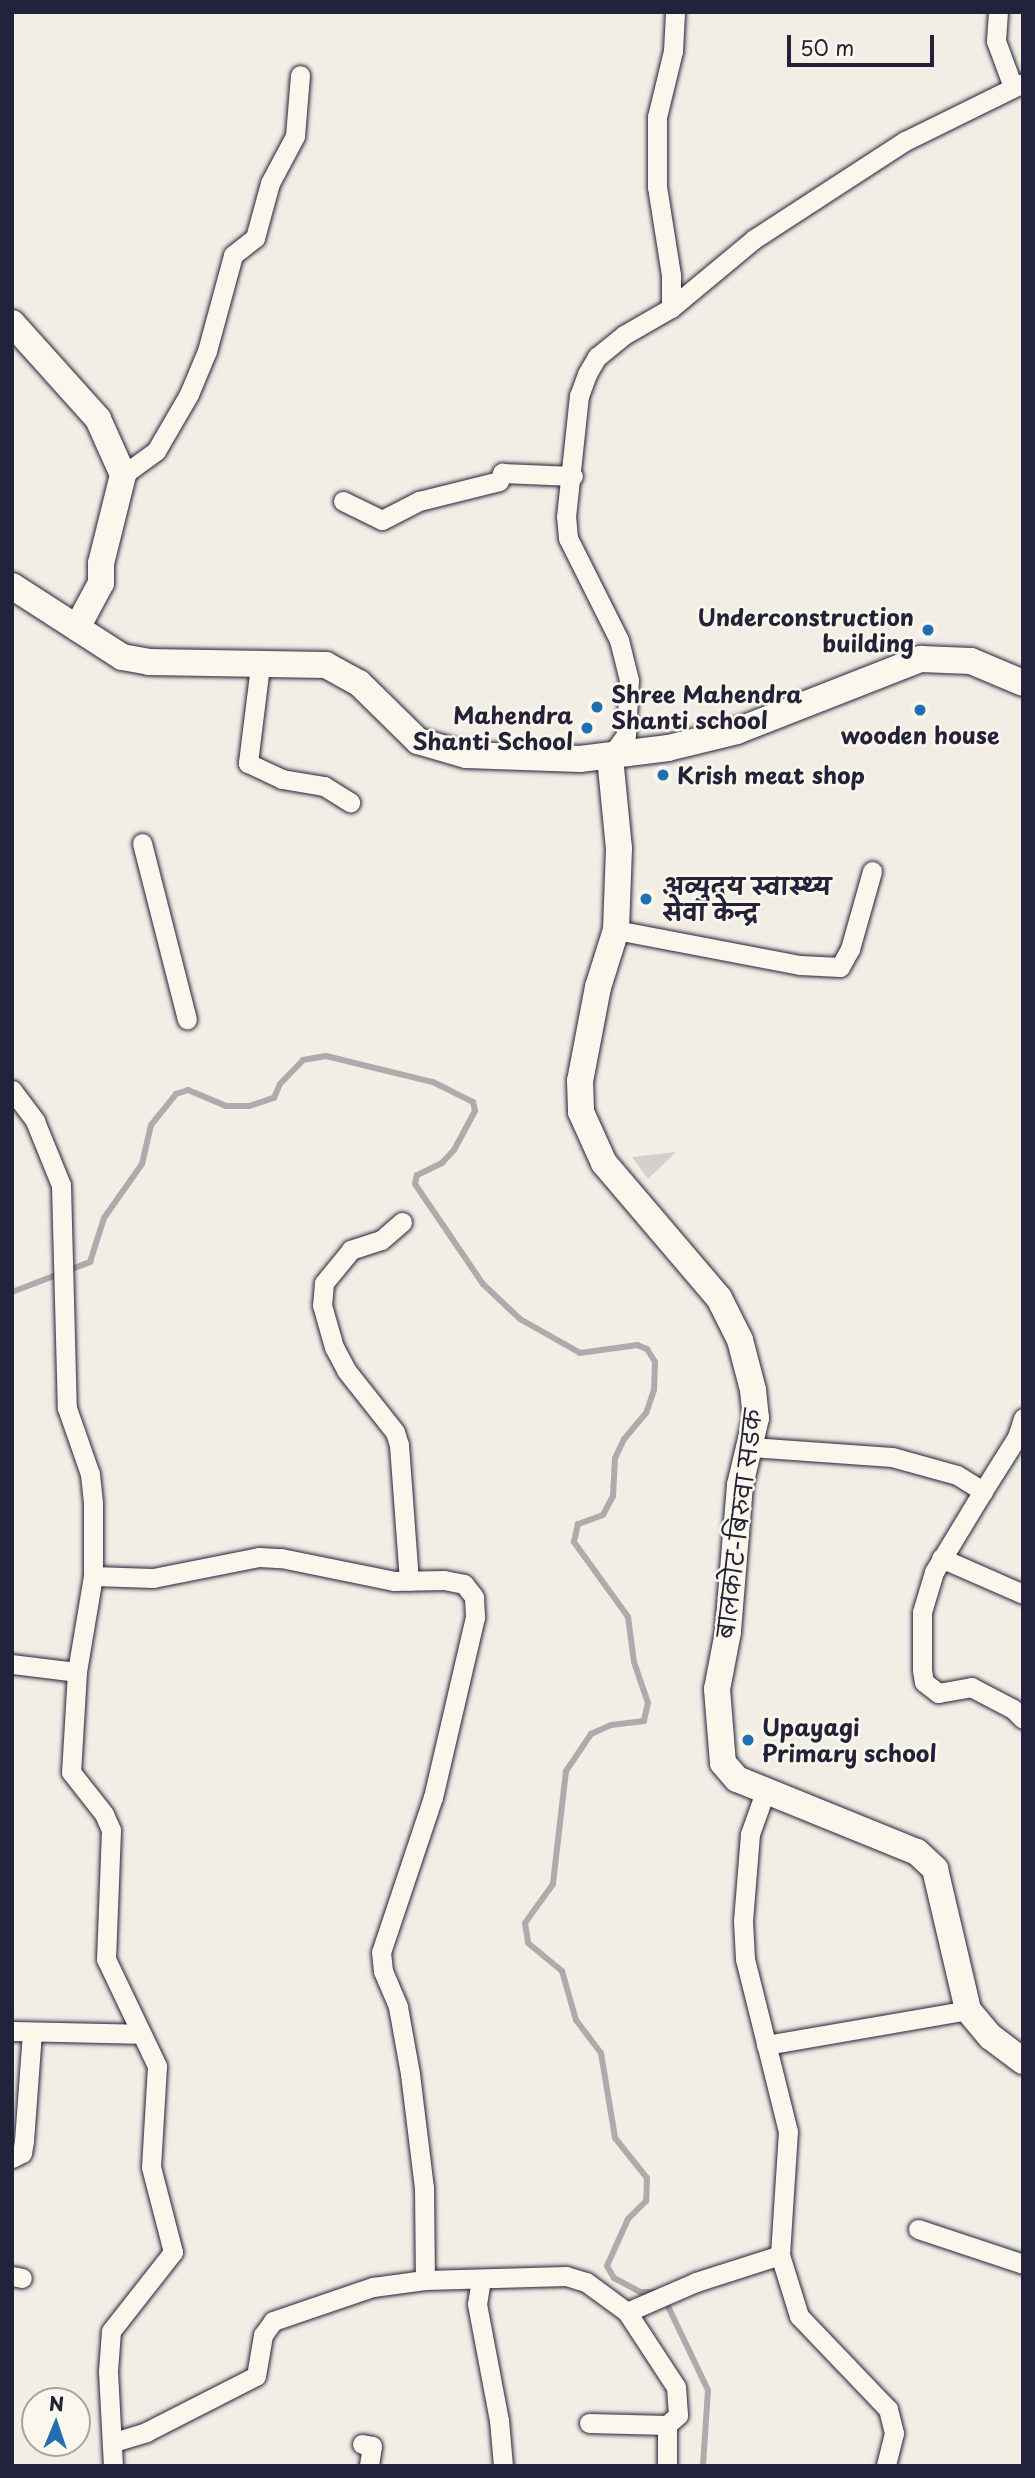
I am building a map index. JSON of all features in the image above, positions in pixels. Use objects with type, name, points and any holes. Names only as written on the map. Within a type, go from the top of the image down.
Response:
[{"type":"main road","points":[[12,323],[97,419],[123,475],[101,563],[100,583],[77,628]]},
{"type":"main road","points":[[14,589],[122,657],[260,666],[326,666],[340,671],[359,683],[401,728],[437,748],[466,755],[547,760],[610,757],[737,731],[921,659],[971,661],[1023,683]]},
{"type":"main road","name":"बालकोट-बिरुवा सडक","points":[[610,757],[619,848],[616,930],[598,987],[580,1080],[581,1112],[604,1163],[694,1264],[731,1318],[753,1390],[751,1447],[740,1485],[717,1717],[723,1763],[737,1779],[917,1852],[935,1869],[968,2010],[991,2037],[1023,2061]]},
{"type":"street","points":[[671,309],[671,275],[657,187],[657,117],[673,51],[675,12]]},
{"type":"street","points":[[610,757],[626,734],[629,680],[619,640],[568,538],[566,517],[573,476],[579,396],[587,374],[597,357],[624,335],[671,309],[775,225],[922,131],[1018,85],[996,41],[998,12]]},
{"type":"street","points":[[123,475],[156,451],[189,394],[207,352],[233,255],[255,238],[270,183],[295,136],[300,75]]},
{"type":"street","points":[[343,501],[382,520],[419,501],[499,481],[502,473],[573,476]]},
{"type":"street","points":[[260,666],[248,763],[282,779],[324,786],[350,802]]},
{"type":"street","points":[[142,843],[187,1019]]},
{"type":"street","points":[[616,930],[800,965],[840,967],[850,949],[872,871]]},
{"type":"street","points":[[12,1090],[35,1121],[61,1185],[63,1368],[67,1408],[90,1474],[93,1576],[77,1672],[71,1772],[104,1814],[111,1830],[106,1959],[156,2066],[151,2167],[173,2252],[111,2331],[108,2371],[114,2442],[113,2466]]},
{"type":"street","points":[[402,1222],[381,1240],[351,1250],[324,1283],[322,1304],[334,1347],[346,1370],[395,1432],[399,1445],[409,1581]]},
{"type":"street","points":[[1023,1418],[1017,1437],[941,1558],[922,1612],[924,1682],[938,1693],[971,1687],[1013,1709],[1023,1719]]},
{"type":"street","points":[[751,1447],[891,1457],[957,1475],[983,1491]]},
{"type":"street","points":[[93,1576],[153,1578],[259,1557],[409,1581],[464,1584],[474,1597],[475,1617],[433,1797],[381,1952],[383,1971],[398,2007],[412,2086],[424,2188],[425,2280]]},
{"type":"street","points":[[941,1558],[1023,1594]]},
{"type":"street","points":[[12,1664],[77,1672]]},
{"type":"street","points":[[765,1792],[750,1834],[743,1921],[745,1959],[788,2131],[780,2255],[799,2316],[888,2409],[894,2433],[886,2466]]},
{"type":"street","points":[[766,2045],[968,2010]]},
{"type":"street","points":[[12,2158],[22,2153],[24,2141],[22,2032],[140,2034]]},
{"type":"street","points":[[918,2230],[1023,2264]]},
{"type":"street","points":[[627,2312],[696,2282],[780,2255]]},
{"type":"street","points":[[114,2442],[146,2432],[256,2376],[263,2335],[273,2322],[373,2287],[425,2280],[566,2276],[586,2282],[627,2312],[677,2387],[678,2415],[667,2425],[589,2423]]},
{"type":"street","points":[[481,2279],[477,2304],[503,2466]]},
{"type":"street","points":[[667,2425],[667,2466]]},
{"type":"street","points":[[362,2444],[372,2446],[369,2466]]},
{"type":"shaded area","points":[[676,1152],[648,1179],[632,1157]]},
{"type":"waterway","points":[[12,1292],[90,1262],[104,1218],[142,1164],[151,1125],[176,1094],[188,1090],[226,1106],[249,1106],[274,1098],[280,1084],[303,1060],[326,1056],[433,1082],[473,1102],[475,1111],[454,1150],[442,1163],[417,1175],[415,1184],[483,1284],[520,1319],[580,1353],[637,1345],[647,1349],[655,1362],[654,1390],[646,1413],[624,1439],[615,1458],[613,1496],[603,1515],[578,1524],[574,1542],[628,1617],[634,1662],[648,1703],[644,1721],[611,1725],[591,1734],[566,1771],[553,1884],[525,1923],[528,1943],[562,1971],[576,2020],[601,2053],[615,2138],[647,2178],[646,2201],[628,2219],[607,2266],[614,2278],[640,2292],[654,2292]]},
{"type":"waterway","points":[[665,2300],[708,2390],[703,2466]]},
{"type":"place","name":"Underconstruction building","points":[[928,630]]},
{"type":"place","name":"Shree Mahendra Shanti school","points":[[597,707]]},
{"type":"place","name":"wooden house","points":[[920,710]]},
{"type":"place","name":"Mahendra Shanti School","points":[[587,728]]},
{"type":"place","name":"Krish meat shop","points":[[663,775]]},
{"type":"place","name":"अव्युदय स्वास्थ्य सेवा केन्द्र","points":[[646,899]]},
{"type":"place","name":"Upayagi Primary school","points":[[748,1740]]}]
